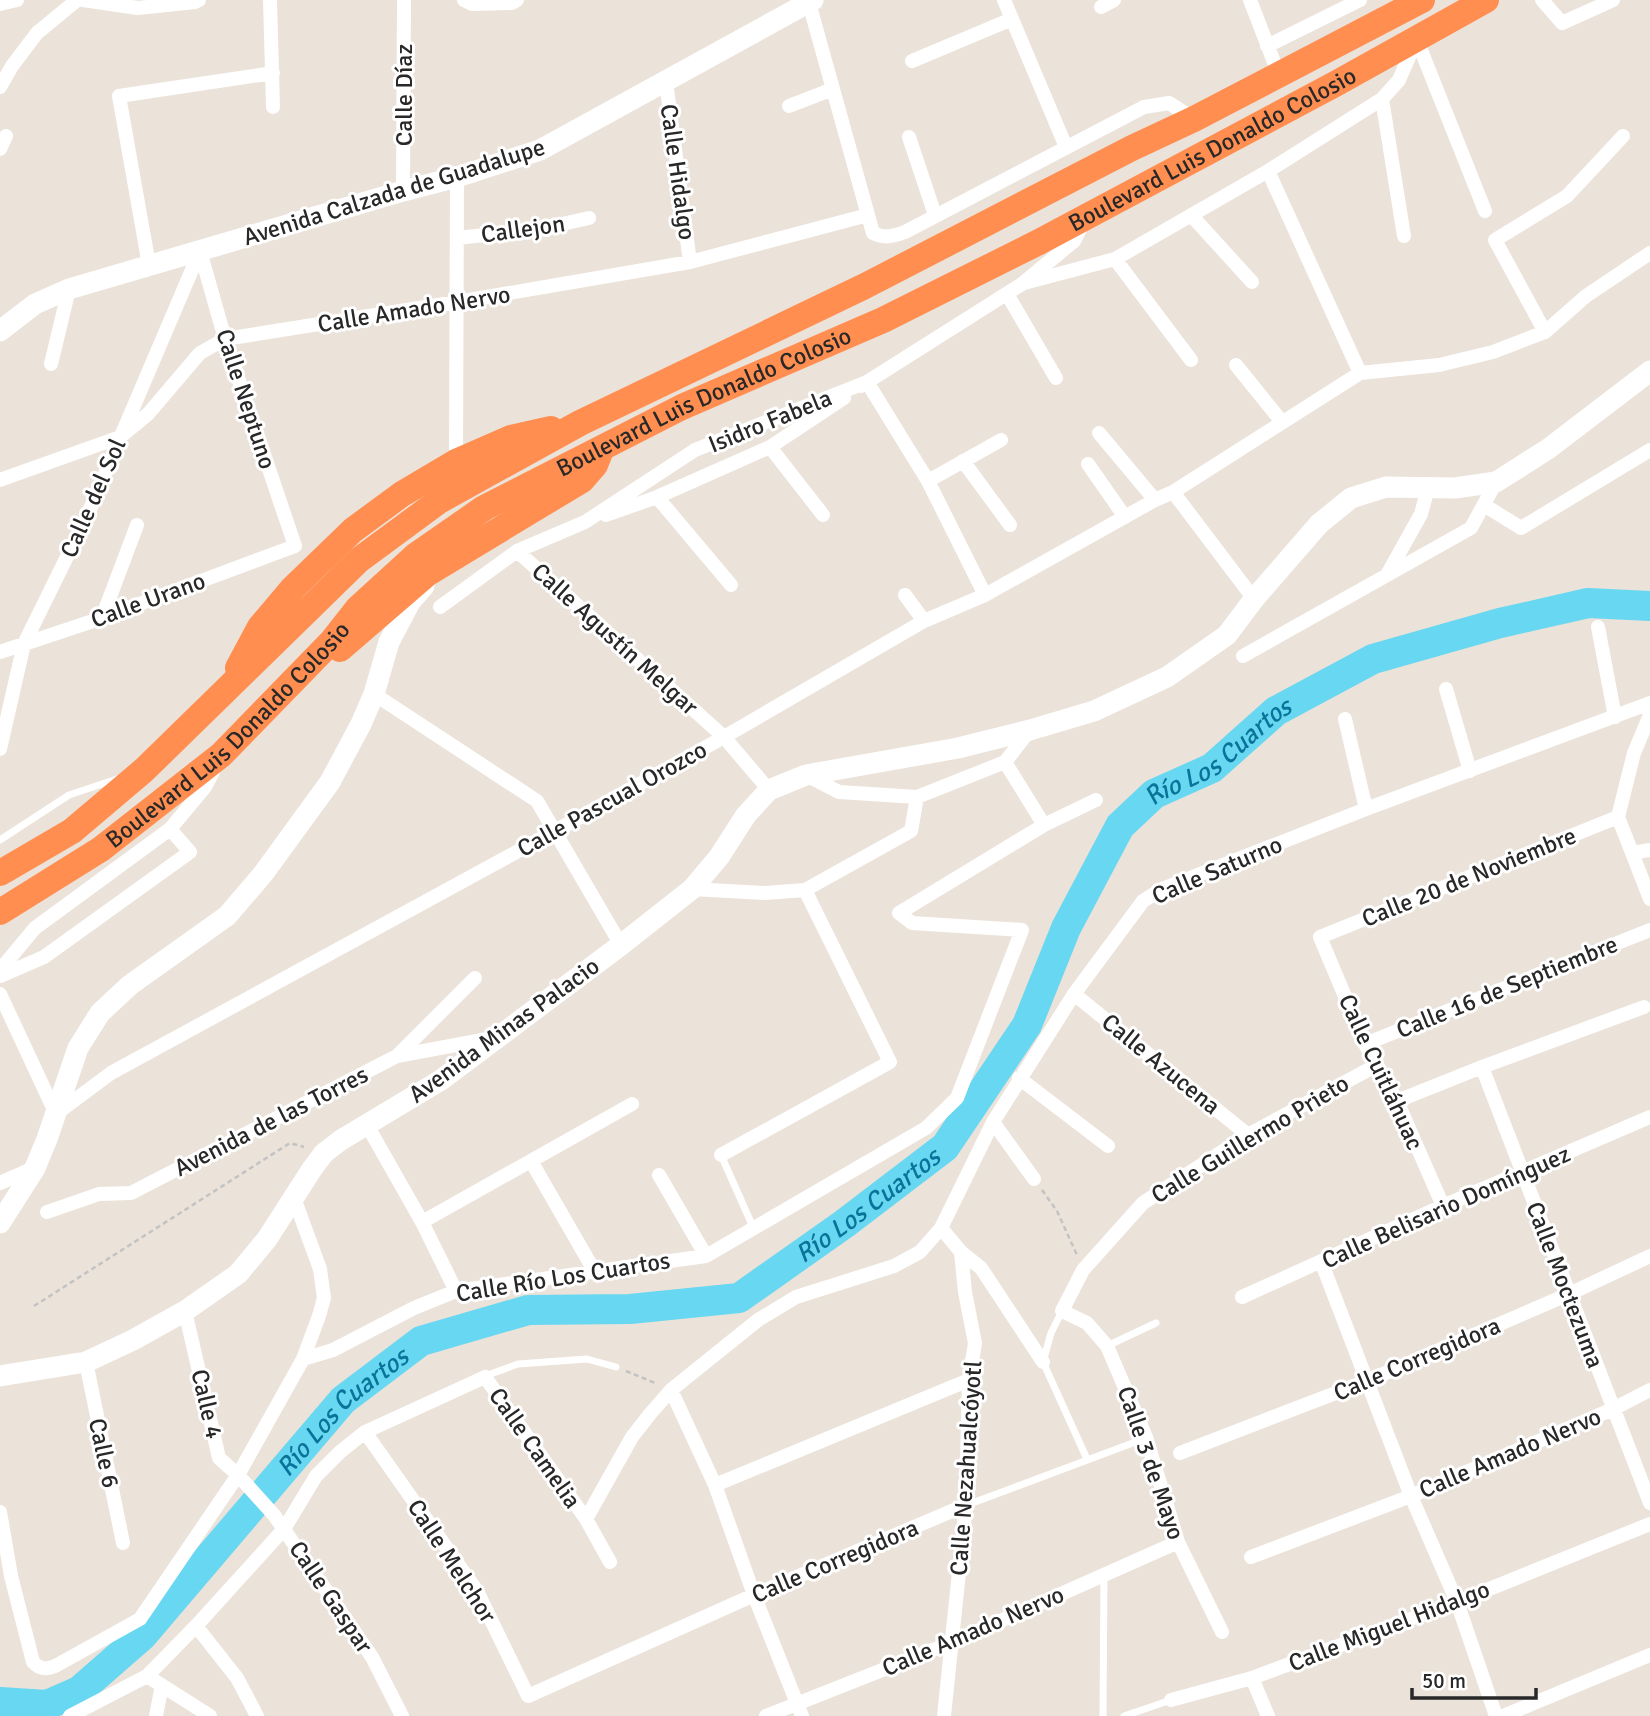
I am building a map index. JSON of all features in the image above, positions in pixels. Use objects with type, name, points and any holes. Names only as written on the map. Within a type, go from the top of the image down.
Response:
[{"type":"highway","name":"Boulevard Luis Donaldo Colosio","points":[[0,873],[72,831],[144,770],[359,560],[439,501],[580,423],[865,286],[1422,0]]},
{"type":"highway","name":"Boulevard Luis Donaldo Colosio","points":[[0,912],[101,849],[221,755],[332,641],[358,608],[415,556],[484,508],[682,407],[883,320],[1085,218],[1417,40],[1486,0]]},
{"type":"highway","points":[[1132,148],[1124,161],[1019,214],[1017,222],[1023,232],[1032,232],[1135,183],[1150,183]]},
{"type":"highway","points":[[865,286],[881,285],[956,248],[965,248],[973,261],[970,268],[888,311],[883,320]]},
{"type":"highway","points":[[229,687],[260,627],[293,588],[353,530],[402,494],[456,462],[511,438],[580,423]]},
{"type":"highway","points":[[313,660],[344,647],[428,573],[582,480],[595,465],[602,449]]},
{"type":"main road","name":"Avenida Calzada de Guadalupe","points":[[6,326],[36,303],[69,289],[457,177],[540,150],[811,1]]},
{"type":"main road","name":"Avenida Minas Palacio","points":[[0,1376],[86,1362],[186,1311],[238,1274],[267,1239],[324,1153],[441,1080],[692,889],[719,857],[746,816],[769,790],[806,775],[958,748],[1030,730],[1094,711],[1167,677],[1227,635],[1254,599],[1319,524],[1351,498],[1386,487],[1455,488],[1496,482],[1548,449],[1650,371]]},
{"type":"main road","points":[[0,1223],[35,1168],[78,1048],[100,1013],[130,985],[227,916],[263,874],[330,782],[374,694],[389,642],[410,602],[440,567]]},
{"type":"main road","points":[[344,647],[372,637],[389,642]]},
{"type":"street","points":[[0,4],[17,0]]},
{"type":"street","points":[[0,87],[6,71],[37,33],[77,0]]},
{"type":"street","points":[[83,0],[138,8],[199,0]]},
{"type":"street","points":[[270,0],[273,107]]},
{"type":"street","name":"Calle Díaz","points":[[403,191],[404,0]]},
{"type":"street","points":[[470,1],[512,3],[517,0]]},
{"type":"street","points":[[1004,0],[1066,147]]},
{"type":"street","points":[[1250,0],[1279,75]]},
{"type":"street","points":[[1267,46],[1360,0]]},
{"type":"street","points":[[1542,0],[1562,23],[1613,0]]},
{"type":"street","points":[[811,1],[873,233],[881,237],[905,232],[1144,107],[1169,103],[1194,119]]},
{"type":"street","points":[[912,61],[1012,19]]},
{"type":"street","points":[[1022,284],[1115,259],[1268,171],[1382,99],[1399,80],[1417,40]]},
{"type":"street","points":[[1417,40],[1485,211]]},
{"type":"street","points":[[149,265],[119,96],[273,73]]},
{"type":"street","name":"Calle Hidalgo","points":[[666,82],[690,262]]},
{"type":"street","points":[[789,106],[833,89]]},
{"type":"street","points":[[1382,99],[1404,236]]},
{"type":"street","points":[[1545,332],[1495,240],[1567,196],[1623,135]]},
{"type":"street","points":[[909,137],[936,215]]},
{"type":"street","points":[[1268,171],[1360,373]]},
{"type":"street","points":[[456,462],[457,177]]},
{"type":"street","name":"Calle Amado Nervo","points":[[0,480],[120,437],[148,414],[200,353],[225,339],[690,262],[868,215]]},
{"type":"street","points":[[1191,215],[1252,282]]},
{"type":"street","name":"Callejon","points":[[457,238],[540,229],[589,218]]},
{"type":"street","name":"Isidro Fabela","points":[[440,607],[517,551],[585,522],[695,450],[867,382],[1022,284],[1074,241],[1085,218]]},
{"type":"street","name":"Calle Neptuno","points":[[200,251],[225,339],[295,546]]},
{"type":"street","name":"Calle del Sol","points":[[0,749],[24,644],[87,516],[200,251]]},
{"type":"street","name":"Calle Pascual Orozco","points":[[56,1114],[111,1073],[555,831],[924,621],[985,595],[1174,492],[1360,373],[1439,365],[1493,352],[1545,332],[1586,296],[1650,253]]},
{"type":"street","points":[[1115,259],[1191,360]]},
{"type":"street","points":[[51,364],[69,289]]},
{"type":"street","points":[[1007,294],[1056,378]]},
{"type":"street","points":[[0,346],[6,326]]},
{"type":"street","points":[[1236,365],[1282,422]]},
{"type":"street","points":[[585,522],[657,497],[770,447],[867,382],[928,481],[985,595]]},
{"type":"street","points":[[1099,433],[1155,500]]},
{"type":"street","points":[[928,481],[1001,440]]},
{"type":"street","points":[[770,447],[823,515]]},
{"type":"street","points":[[1484,505],[1521,528],[1650,450]]},
{"type":"street","points":[[963,461],[1010,525]]},
{"type":"street","points":[[1088,464],[1125,517]]},
{"type":"street","points":[[1242,656],[1471,528],[1496,482]]},
{"type":"street","points":[[1387,575],[1421,514],[1428,488]]},
{"type":"street","points":[[1174,492],[1254,599]]},
{"type":"street","points":[[657,497],[732,584]]},
{"type":"street","points":[[102,618],[137,525]]},
{"type":"street","name":"Calle Urano","points":[[0,652],[102,618],[295,546]]},
{"type":"street","name":"Calle Agustín Melgar","points":[[517,551],[724,737],[769,790]]},
{"type":"street","points":[[905,596],[924,621]]},
{"type":"street","points":[[1598,627],[1615,717]]},
{"type":"street","points":[[1446,689],[1470,771]]},
{"type":"street","points":[[374,694],[537,802],[621,945]]},
{"type":"street","name":"Calle Saturno","points":[[941,1228],[993,1122],[1019,1078],[1074,994],[1143,901],[1162,889],[1366,809],[1650,703]]},
{"type":"street","points":[[1650,715],[1634,753],[1618,817],[1650,899]]},
{"type":"street","points":[[1345,719],[1366,809]]},
{"type":"street","points":[[806,775],[839,792],[916,797],[1005,762],[1030,730]]},
{"type":"street","points":[[0,970],[35,928],[170,829],[205,787],[221,755]]},
{"type":"street","points":[[1005,762],[1044,825],[1096,800]]},
{"type":"street","points":[[692,889],[765,893],[805,890],[911,831],[916,797]]},
{"type":"street","name":"Calle 20 de Noviembre","points":[[1320,937],[1618,817]]},
{"type":"street","name":"Calle Río Los Cuartos","points":[[303,1359],[333,1350],[414,1308],[456,1291],[706,1256],[926,1128],[957,1098],[1022,930],[912,923],[899,913],[1044,825]]},
{"type":"street","points":[[0,976],[44,957],[190,852],[170,829]]},
{"type":"street","points":[[1632,853],[1650,850]]},
{"type":"street","points":[[1632,853],[1650,862]]},
{"type":"street","points":[[721,1155],[890,1062],[805,890]]},
{"type":"street","name":"Calle 16 de Septiembre","points":[[1365,1044],[1650,930]]},
{"type":"street","name":"Calle Cuitláhuac","points":[[1320,937],[1365,1044],[1397,1101],[1443,1206]]},
{"type":"street","points":[[397,1056],[475,978]]},
{"type":"street","name":"Calle Azucena","points":[[1074,994],[1248,1135]]},
{"type":"street","points":[[0,995],[56,1114]]},
{"type":"street","points":[[1397,1101],[1644,1007]]},
{"type":"street","name":"Avenida de las Torres","points":[[47,1212],[99,1194],[131,1193],[397,1056],[498,1037]]},
{"type":"street","name":"Calle Guillermo Prieto","points":[[1062,1311],[1083,1270],[1143,1203],[1248,1135],[1377,1065]]},
{"type":"street","name":"Calle Moctezuma","points":[[1482,1067],[1650,1503]]},
{"type":"street","points":[[1019,1078],[1108,1146]]},
{"type":"street","points":[[422,1222],[632,1104]]},
{"type":"street","name":"Calle Belisario Domínguez","points":[[1242,1297],[1443,1206],[1650,1117]]},
{"type":"street","points":[[993,1122],[1034,1179]]},
{"type":"street","points":[[367,1125],[422,1222],[456,1291]]},
{"type":"street","points":[[531,1161],[595,1272]]},
{"type":"street","points":[[0,1183],[35,1168]]},
{"type":"street","points":[[659,1175],[706,1256]]},
{"type":"street","points":[[0,1512],[6,1579],[33,1662],[37,1667],[47,1669],[140,1619],[238,1475],[303,1359],[319,1316],[324,1297],[320,1269],[294,1198]]},
{"type":"street","points":[[586,1519],[632,1437],[671,1390],[758,1320],[796,1297],[894,1266],[920,1252],[941,1228],[961,1252],[981,1268],[1043,1362]]},
{"type":"street","name":"Calle Nezahualcóyotl","points":[[944,1716],[966,1505],[970,1380],[975,1343],[965,1292],[961,1252]]},
{"type":"street","name":"Calle Corregidora","points":[[1180,1453],[1367,1381],[1650,1256]]},
{"type":"street","points":[[1321,1261],[1411,1496],[1457,1602],[1496,1716]]},
{"type":"street","name":"Calle 4","points":[[186,1311],[219,1458],[248,1487]]},
{"type":"street","name":"Calle 3 de Mayo","points":[[1062,1311],[1087,1323],[1107,1346],[1146,1437],[1178,1542],[1222,1632]]},
{"type":"street","name":"Calle 6","points":[[86,1362],[123,1544]]},
{"type":"street","points":[[80,1714],[146,1676],[196,1626],[284,1529],[316,1476],[340,1452],[365,1432],[485,1377]]},
{"type":"street","name":"Calle Camelia","points":[[485,1377],[586,1519],[610,1562]]},
{"type":"street","points":[[715,1485],[970,1380]]},
{"type":"street","points":[[671,1390],[715,1485],[754,1595],[800,1710]]},
{"type":"street","name":"Calle Amado Nervo","points":[[1251,1557],[1411,1496],[1613,1409],[1650,1390]]},
{"type":"street","name":"Calle Melchor","points":[[365,1432],[477,1591],[528,1696]]},
{"type":"street","name":"Calle Gaspar","points":[[248,1487],[274,1515],[372,1657],[402,1716]]},
{"type":"street","name":"Calle Corregidora","points":[[528,1696],[754,1595],[966,1505]]},
{"type":"street","name":"Calle Miguel Hidalgo","points":[[1171,1700],[1252,1678],[1457,1602],[1650,1524]]},
{"type":"street","name":"Calle Amado Nervo","points":[[766,1716],[800,1710],[1178,1542]]},
{"type":"street","points":[[196,1626],[237,1678],[257,1716]]},
{"type":"street","points":[[1503,1716],[1650,1655]]},
{"type":"street","points":[[146,1676],[210,1716]]},
{"type":"street","points":[[1252,1678],[1268,1716]]},
{"type":"street","points":[[156,1716],[162,1685]]},
{"type":"lane","points":[[0,841],[69,795],[144,770]]},
{"type":"lane","points":[[721,1155],[752,1227]]},
{"type":"lane","name":"Calle Guillermo Prieto","points":[[1043,1362],[1051,1333],[1062,1311]]},
{"type":"lane","points":[[1107,1346],[1156,1324]]},
{"type":"lane","points":[[485,1377],[518,1364],[587,1359],[616,1367]]},
{"type":"lane","points":[[1043,1362],[1087,1460]]},
{"type":"lane","name":"Calle Corregidora","points":[[966,1505],[1146,1437]]},
{"type":"lane","points":[[1103,1716],[1104,1574]]},
{"type":"lane","name":"Calle Miguel Hidalgo","points":[[1124,1716],[1171,1700]]},
{"type":"path","points":[[34,1306],[290,1143]]},
{"type":"path","points":[[1034,1179],[1058,1211],[1083,1270]]},
{"type":"path","points":[[616,1367],[671,1390]]},
{"type":"waterway","name":"Río Los Cuartos","points":[[0,1702],[47,1705],[79,1691],[142,1636],[343,1400],[421,1341],[528,1310],[630,1309],[739,1298],[844,1224],[945,1147],[1027,1025],[1066,928],[1120,826],[1154,794],[1212,768],[1276,711],[1373,659],[1500,623],[1588,603],[1650,606]]}]
